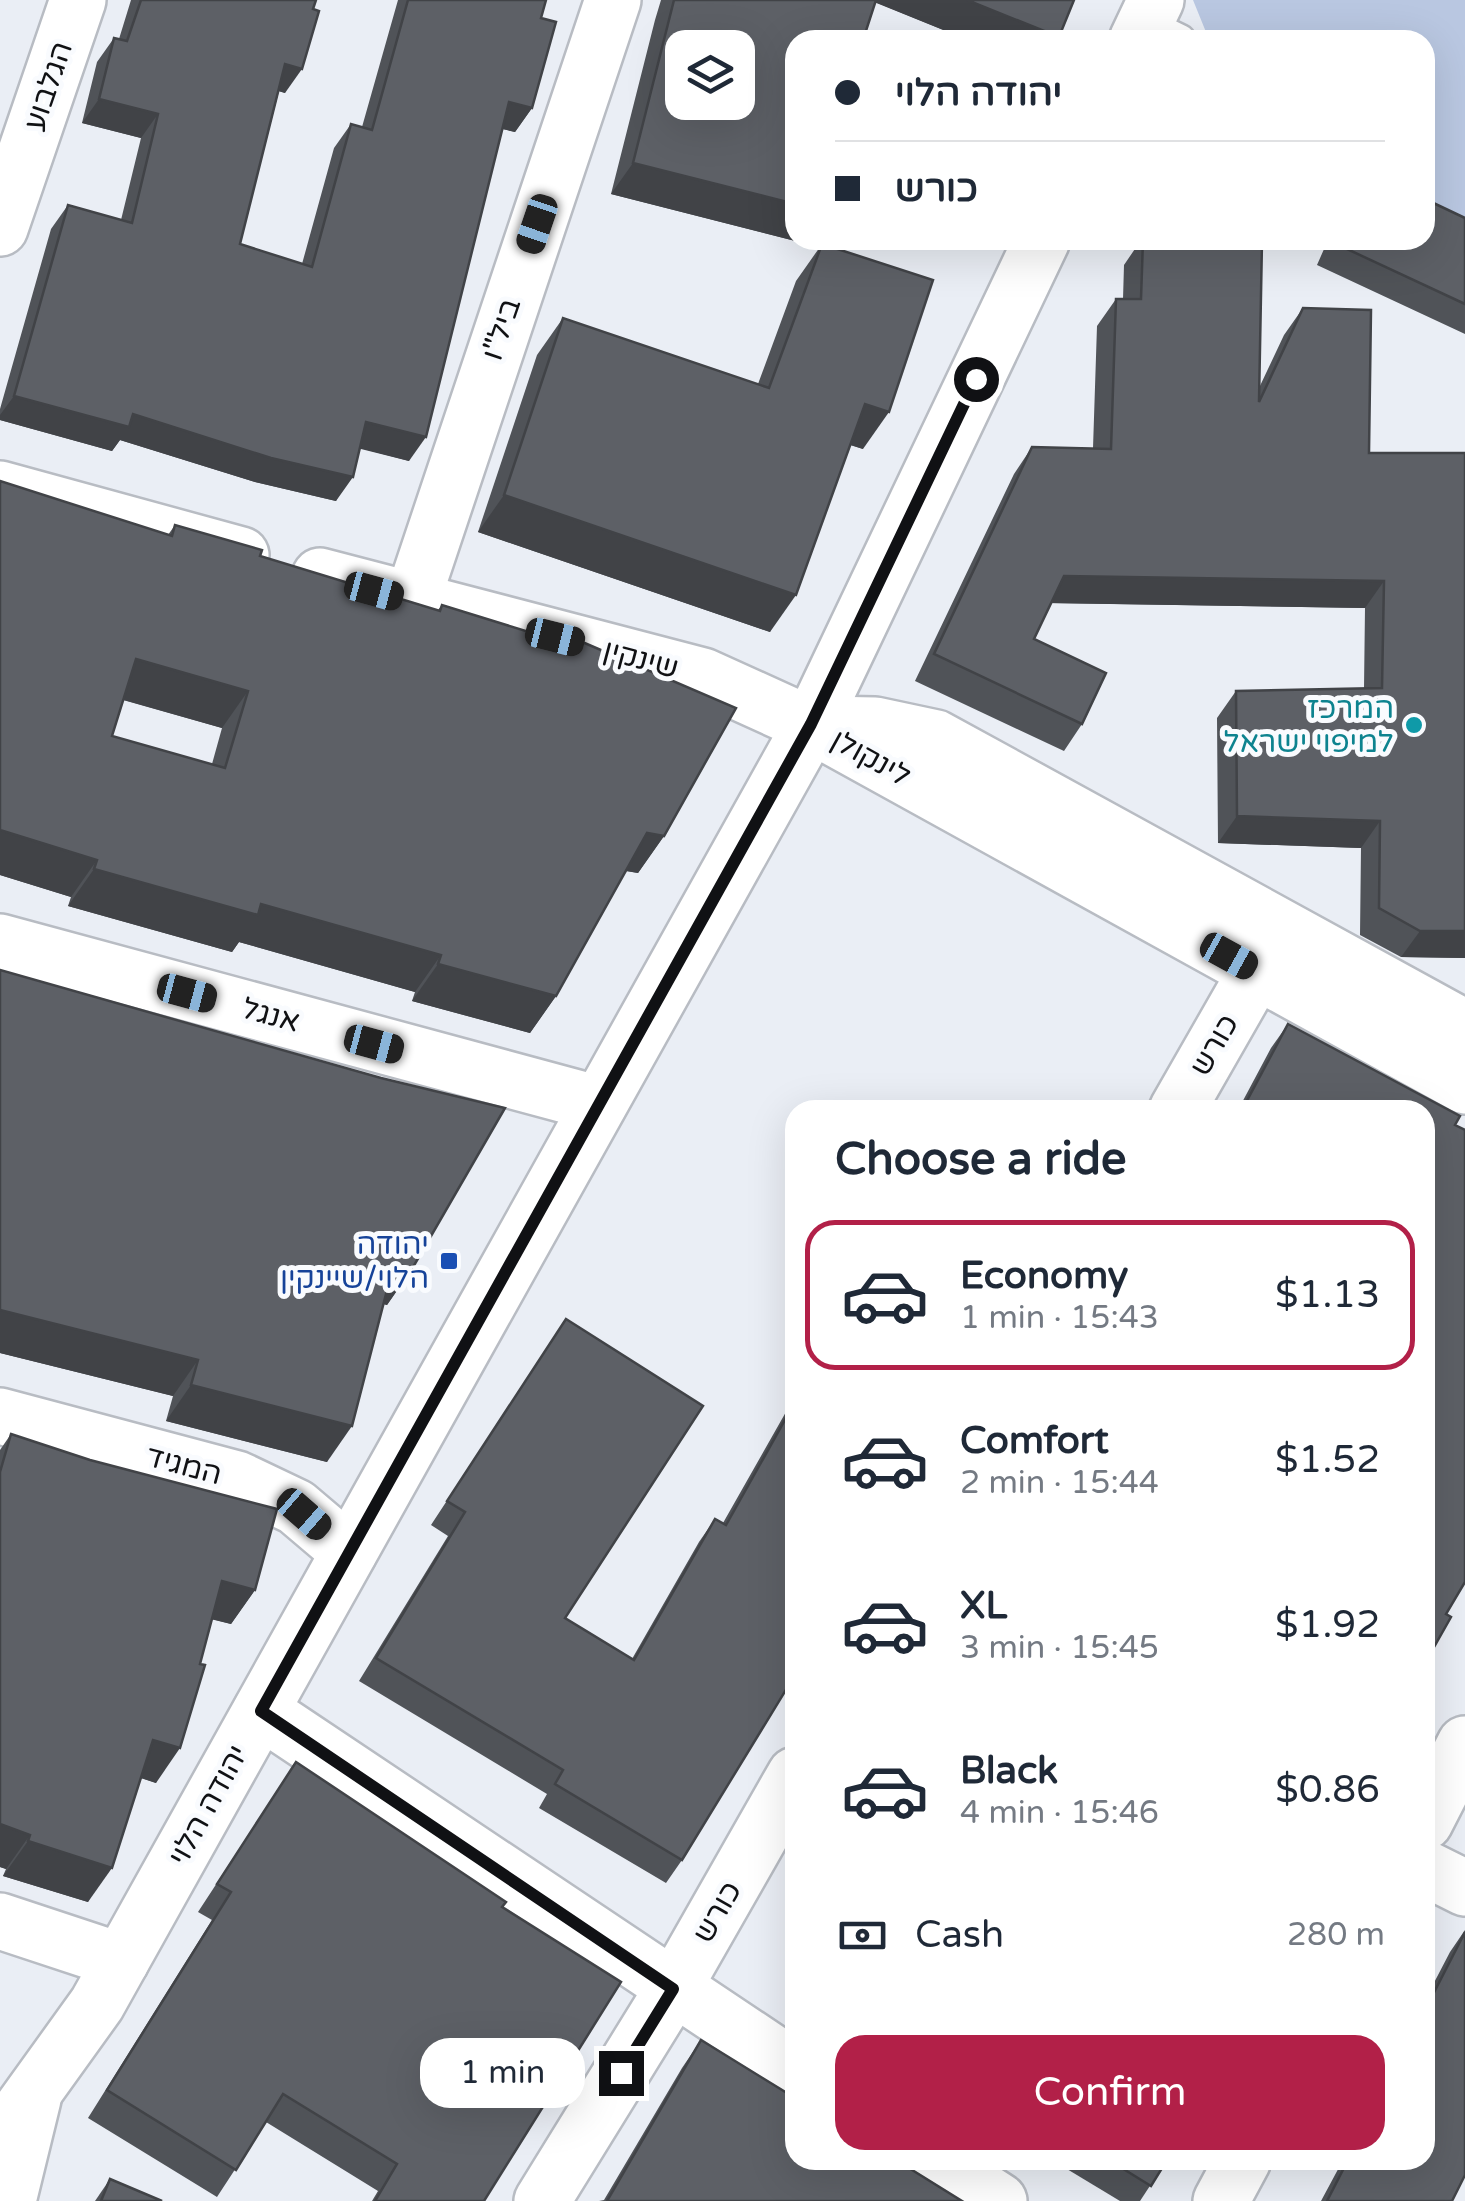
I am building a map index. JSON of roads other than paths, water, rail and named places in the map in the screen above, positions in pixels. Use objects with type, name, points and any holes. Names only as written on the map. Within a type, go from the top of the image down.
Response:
[{"type":"street","name":"הגלבוע","points":[[0,228],[78,0]]},
{"type":"street","name":"ביל\"ו","points":[[412,602],[614,0]]},
{"type":"street","name":"יהודה הלוי","points":[[16,2119],[70,2048],[121,1961],[811,724],[1037,250]]},
{"type":"street","name":"שינקין","points":[[0,489],[412,602],[703,676],[811,724]]},
{"type":"street","name":"לינקולן","points":[[811,724],[1269,949],[1465,1028]]},
{"type":"street","name":"אנגל","points":[[0,942],[599,1104]]},
{"type":"street","name":"לינקולן","points":[[1269,949],[1465,1086]]},
{"type":"street","name":"כורש","points":[[1183,1100],[1269,949]]},
{"type":"street","name":"המגיד","points":[[0,1416],[238,1478],[296,1507],[349,1552]]},
{"type":"street","points":[[261,1711],[785,2062]]},
{"type":"street","points":[[1435,1802],[1465,1744]]},
{"type":"street","name":"כורש","points":[[542,2201],[673,1989],[785,1793]]},
{"type":"street","points":[[1435,1873],[1465,1888]]},
{"type":"street","points":[[0,1921],[121,1961]]},
{"type":"street","points":[[8,2201],[16,2119]]},
{"type":"street","points":[[951,2170],[999,2201]]},
{"type":"street","points":[[1221,2201],[1238,2170]]},
{"type":"place","name":"המרכז למיפוי ישראל","points":[[1414,725]]},
{"type":"place","name":"יהודה הלוי/שיינקין","points":[[449,1261]]}]
